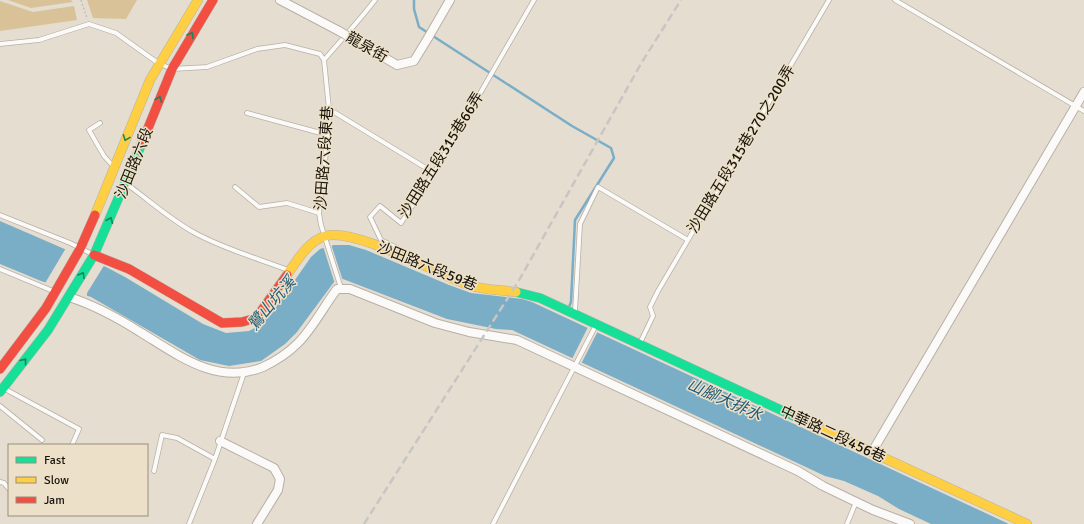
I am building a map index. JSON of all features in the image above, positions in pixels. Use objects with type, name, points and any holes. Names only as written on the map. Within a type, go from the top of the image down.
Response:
[{"type":"street","name":"沙田路六段","points":[[56,289],[80,249],[115,168],[132,121],[158,63],[198,0]]},
{"type":"street","name":"沙田路六段","points":[[70,296],[94,255],[126,184],[172,69],[213,0]]},
{"type":"street","name":"龍泉街","points":[[280,0],[339,31],[397,65],[414,61],[450,0]]},
{"type":"street","points":[[872,452],[1029,188],[1084,92]]},
{"type":"street","name":"沙田路六段59巷","points":[[325,237],[335,236],[361,239],[407,260],[472,286],[533,295],[596,324]]},
{"type":"street","points":[[94,255],[129,269],[210,317],[228,324],[236,324],[253,319],[259,314],[304,251],[318,239],[325,237]]},
{"type":"street","points":[[2,390],[48,330],[70,296],[107,313],[197,366],[219,372],[244,373],[271,363],[287,353],[299,342],[337,289],[350,288],[413,315],[469,332],[511,338],[798,471],[856,502],[910,524]]},
{"type":"street","points":[[0,369],[46,308],[56,289]]},
{"type":"street","name":"中華路二段456巷","points":[[596,324],[1027,524]]},
{"type":"street","points":[[220,441],[274,468],[280,479],[278,490],[257,524]]},
{"type":"lane","points":[[0,44],[39,40],[88,24],[116,33],[158,63],[172,69],[207,66],[257,49],[285,46],[320,54],[324,60],[345,35],[354,27],[375,0]]},
{"type":"lane","name":"沙田路五段315巷66弄","points":[[407,260],[406,252],[381,240],[370,217],[380,206],[401,223],[434,173],[534,0]]},
{"type":"lane","name":"沙田路五段315巷270之200弄","points":[[575,315],[580,224],[598,187],[688,240],[829,0]]},
{"type":"lane","points":[[895,0],[1084,111]]},
{"type":"lane","name":"沙田路六段東巷","points":[[324,60],[329,109],[328,135],[319,213],[321,225],[341,288]]},
{"type":"lane","points":[[329,109],[434,173]]},
{"type":"lane","points":[[247,113],[328,135]]},
{"type":"lane","points":[[100,123],[89,130],[104,156],[115,168]]},
{"type":"lane","points":[[126,184],[177,222],[195,233],[216,243],[289,270]]},
{"type":"lane","points":[[235,187],[259,207],[287,203],[319,213]]},
{"type":"lane","points":[[0,215],[94,255]]},
{"type":"lane","points":[[640,344],[653,316],[650,307],[688,240]]},
{"type":"lane","points":[[0,269],[56,289],[70,296]]},
{"type":"lane","points":[[493,524],[596,324]]},
{"type":"lane","points":[[189,524],[215,460],[220,441],[244,373]]},
{"type":"lane","points":[[2,390],[78,429],[72,444]]},
{"type":"lane","points":[[0,406],[42,440]]},
{"type":"lane","points":[[154,471],[162,435],[177,438],[215,460]]},
{"type":"lane","points":[[0,482],[4,483],[8,488]]},
{"type":"lane","points":[[847,524],[856,502]]},
{"type":"path","points":[[81,0],[88,24]]},
{"type":"shaded area","points":[[8,0],[71,0],[73,2],[31,8]]},
{"type":"shaded area","points":[[87,0],[137,0],[126,19],[93,18]]},
{"type":"shaded area","points":[[0,1],[33,12],[74,6],[77,20],[0,31]]},
{"type":"water","name":"山腳大排水","points":[[0,221],[106,267],[203,324],[226,333],[249,331],[260,325],[276,307],[311,257],[320,249],[334,245],[349,245],[366,250],[471,293],[522,299],[532,302],[1009,524],[931,524],[899,509],[878,496],[844,481],[825,476],[512,330],[496,329],[447,319],[343,279],[334,282],[297,332],[285,344],[261,361],[229,366],[200,360],[91,297],[41,281],[0,264]]},
{"type":"pier","points":[[331,244],[343,281],[335,284],[323,246]]},
{"type":"pier","points":[[66,248],[105,264],[87,293],[87,298],[44,285]]},
{"type":"pier","points":[[588,327],[598,331],[581,364],[572,359]]},
{"type":"waterway","points":[[414,0],[414,9],[419,27],[572,126],[611,148],[614,158],[575,220],[571,302],[569,307]]},
{"type":"railway","points":[[364,524],[518,282],[642,62],[681,0]]},
{"type":"traffic: fast","points":[[0,392],[48,330],[94,255],[142,143]]},
{"type":"traffic: fast","points":[[516,292],[540,298],[813,425]]},
{"type":"traffic: slow","points":[[95,215],[150,80],[198,0]]},
{"type":"traffic: slow","points":[[287,275],[298,258],[313,242],[325,236],[339,235],[376,245],[474,287],[516,292]]},
{"type":"traffic: slow","points":[[813,425],[1027,524]]},
{"type":"traffic: jam","points":[[142,143],[172,69],[213,0]]},
{"type":"traffic: jam","points":[[0,369],[46,308],[80,249],[95,215]]},
{"type":"traffic: jam","points":[[94,255],[129,269],[222,323],[242,322],[253,319],[259,314],[287,275]]},
{"type":"water label","name":"鷺山坑溪","points":[[271,303]]}]
